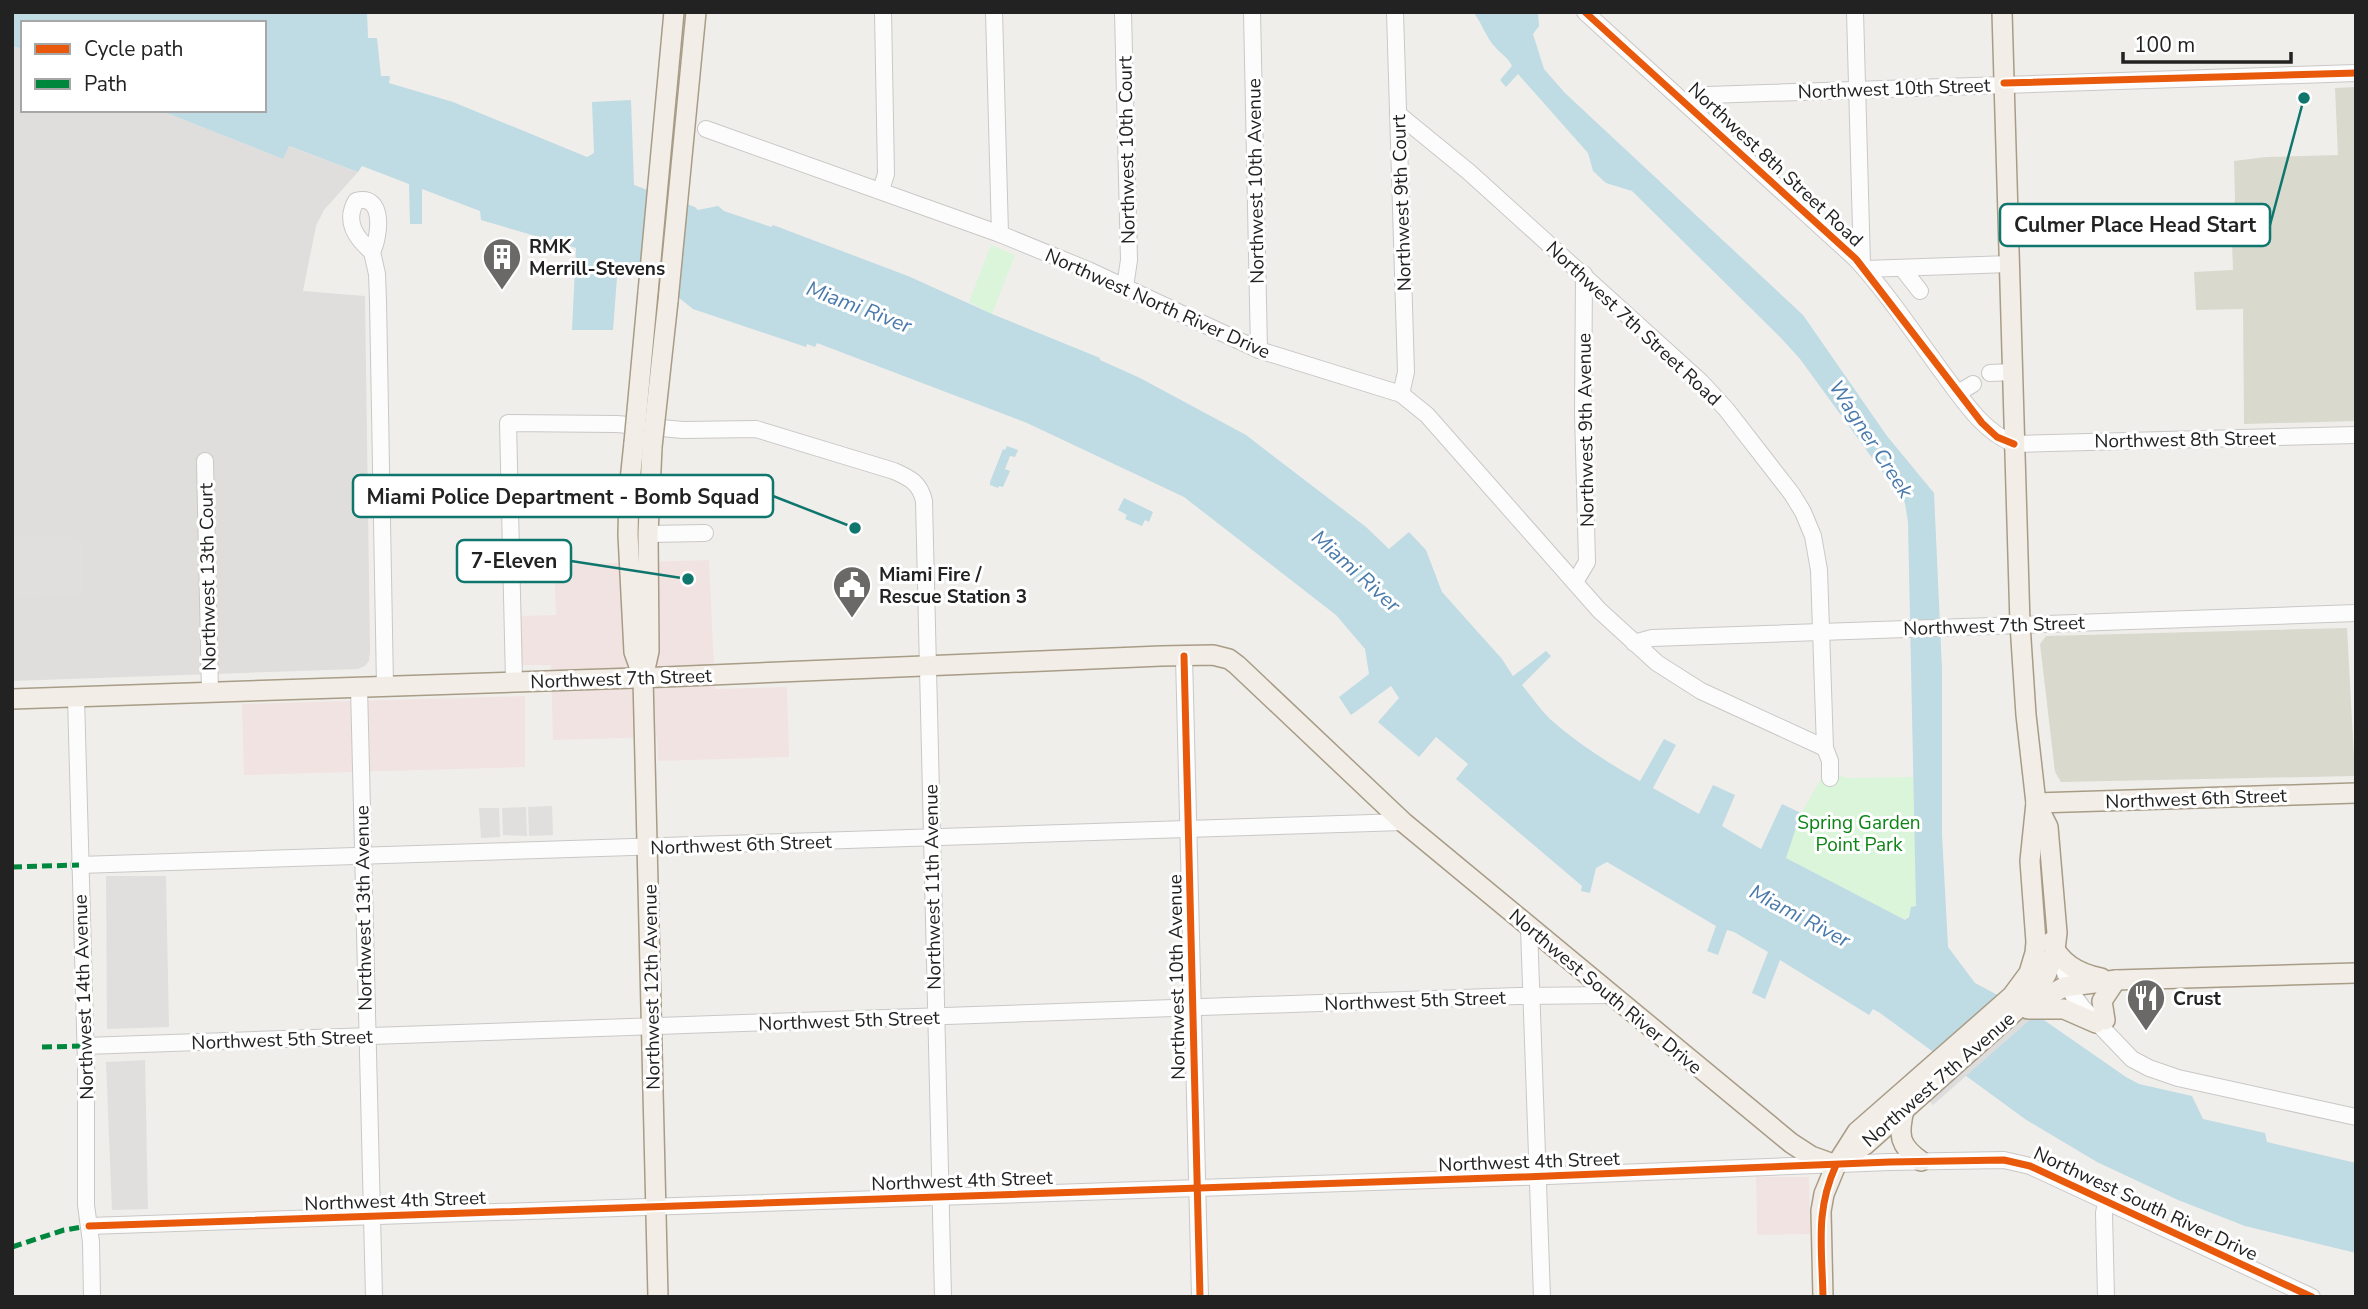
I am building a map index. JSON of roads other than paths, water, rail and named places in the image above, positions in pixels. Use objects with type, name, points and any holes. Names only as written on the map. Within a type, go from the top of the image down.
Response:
[{"type":"main road","points":[[659,12],[671,44]]},
{"type":"main road","name":"Northwest 12th Avenue","points":[[658,1297],[643,678],[649,652],[644,439],[674,12]]},
{"type":"main road","name":"Northwest 12th Avenue","points":[[643,678],[634,652],[628,535],[629,490],[644,439],[688,106],[696,12]]},
{"type":"main road","name":"Northwest 7th Avenue","points":[[2002,12],[2020,624],[2026,715],[2036,803],[2030,861],[2035,953],[2041,991]]},
{"type":"main road","name":"Northwest 7th Street","points":[[12,699],[643,678],[1213,655],[1229,659]]},
{"type":"main road","name":"Northwest South River Drive","points":[[1229,659],[1403,822],[1529,928],[1791,1143],[1811,1156],[1836,1165]]},
{"type":"main road","name":"Northwest 6th Street","points":[[2036,803],[2356,793]]},
{"type":"main road","name":"Northwest 7th Avenue","points":[[1836,1165],[1857,1132],[2041,991],[2055,950],[2057,916],[2048,827],[2036,803]]},
{"type":"main road","points":[[2033,838],[2039,860],[2049,936],[2055,950],[2071,967],[2083,974],[2116,980]]},
{"type":"main road","points":[[2041,991],[2116,980],[2356,973]]},
{"type":"main road","points":[[2041,991],[2070,1011],[2100,1022],[2102,1001],[2116,980]]},
{"type":"main road","name":"Northwest 7th Avenue","points":[[1836,1165],[1866,1144],[1904,1110],[1917,1088],[2012,996],[2041,991]]},
{"type":"main road","points":[[1904,1110],[1900,1125],[1904,1146],[1921,1161]]},
{"type":"main road","points":[[1823,1297],[1821,1211],[1824,1194],[1836,1165]]},
{"type":"street","points":[[881,190],[886,174],[883,12]]},
{"type":"street","points":[[994,12],[1000,234]]},
{"type":"street","name":"Northwest 10th Court","points":[[1123,12],[1129,260],[1125,288]]},
{"type":"street","name":"Northwest 10th Avenue","points":[[1252,12],[1259,350]]},
{"type":"street","name":"Northwest 9th Court","points":[[1395,12],[1406,372],[1401,394]]},
{"type":"street","name":"Northwest 8th Street Road","points":[[1586,12],[1863,267],[1958,393],[1990,430],[2014,444]]},
{"type":"street","points":[[1855,12],[1863,267],[2010,264]]},
{"type":"street","name":"Northwest 10th Street","points":[[1687,104],[1708,95],[2356,73]]},
{"type":"street","name":"Northwest 7th Street Road","points":[[1398,114],[1439,145],[1708,388],[1795,498],[1809,525],[1818,558],[1825,748],[1830,761],[1830,778]]},
{"type":"street","name":"Northwest North River Drive","points":[[706,129],[1000,234],[1259,350],[1401,394],[1427,415],[1605,617],[1634,643],[1670,673],[1701,691],[1825,748]]},
{"type":"street","points":[[372,252],[377,274],[378,300],[385,686]]},
{"type":"street","points":[[1902,268],[1920,291]]},
{"type":"street","name":"Northwest 9th Avenue","points":[[1575,582],[1587,562],[1583,413],[1584,274]]},
{"type":"street","points":[[1990,373],[2012,372]]},
{"type":"street","points":[[1958,393],[1973,384]]},
{"type":"street","points":[[514,681],[508,423],[617,424],[644,439]]},
{"type":"street","name":"Northwest 11th Avenue","points":[[644,439],[683,430],[744,428],[767,431],[894,471],[919,486],[924,501],[943,1297]]},
{"type":"street","name":"Northwest 8th Street","points":[[2014,444],[2356,435]]},
{"type":"street","name":"Northwest 13th Court","points":[[205,461],[210,692]]},
{"type":"street","points":[[648,534],[705,533]]},
{"type":"street","name":"Northwest 7th Street","points":[[1634,643],[1652,638],[2356,613]]},
{"type":"street","name":"Northwest 10th Avenue","points":[[1184,656],[1200,1297]]},
{"type":"street","name":"Northwest 13th Avenue","points":[[359,687],[374,1297]]},
{"type":"street","name":"Northwest 14th Avenue","points":[[76,697],[85,1046],[86,1205],[92,1297]]},
{"type":"street","name":"Northwest 6th Street","points":[[79,865],[1403,822]]},
{"type":"street","points":[[1529,928],[1542,1297]]},
{"type":"street","points":[[2055,950],[2073,995],[2138,1054],[2144,1064],[2162,1074],[2356,1117]]},
{"type":"street","name":"Northwest 5th Street","points":[[85,1046],[1612,995]]},
{"type":"street","name":"Northwest South River Drive","points":[[1836,1165],[1921,1161],[2016,1162],[2312,1297]]},
{"type":"street","name":"Northwest 4th Street","points":[[89,1226],[1836,1165]]},
{"type":"street","points":[[2106,1202],[2106,1297]]},
{"type":"water","points":[[12,12],[367,12],[368,38],[377,38],[381,76],[390,76],[389,83],[453,102],[587,157],[594,153],[592,102],[631,100],[634,185],[698,210],[718,206],[724,211],[771,227],[773,225],[908,276],[1100,358],[1246,435],[1366,527],[1389,549],[1409,532],[1426,550],[1442,592],[1502,659],[1513,676],[1546,651],[1551,656],[1522,685],[1550,719],[1582,744],[1640,781],[1664,739],[1676,745],[1653,788],[1699,814],[1713,785],[1735,795],[1722,826],[1761,849],[1782,804],[1801,813],[1786,858],[1905,920],[1909,917],[1911,907],[1916,906],[1908,522],[1905,503],[1800,359],[1781,338],[1632,191],[1606,183],[1593,171],[1588,153],[1518,74],[1506,87],[1500,80],[1512,66],[1493,44],[1473,12],[1538,12],[1539,26],[1533,34],[1544,69],[1565,93],[1803,315],[1887,436],[1934,493],[1942,669],[1942,834],[1948,947],[1975,983],[2041,1018],[2139,1084],[2192,1096],[2203,1119],[2265,1133],[2267,1142],[2356,1163],[2356,1253],[2245,1226],[2178,1200],[2097,1162],[2025,1119],[1880,1013],[1873,1009],[1869,1015],[1780,960],[1765,999],[1752,993],[1768,952],[1727,930],[1718,955],[1707,951],[1716,926],[1607,862],[1596,868],[1590,893],[1581,891],[1582,886],[1456,779],[1468,764],[1436,737],[1419,757],[1378,722],[1399,698],[1391,686],[1351,715],[1339,697],[1369,674],[1365,649],[1336,615],[1184,497],[1027,423],[817,343],[815,347],[807,344],[806,347],[693,309],[645,271],[621,263],[618,264],[613,330],[572,330],[576,248],[481,220],[480,211],[422,189],[422,224],[410,224],[409,184],[362,166],[358,172],[289,146],[283,159],[164,112],[266,112],[266,21],[21,21],[21,48],[12,46]]},
{"type":"water","points":[[1007,446],[1018,450],[1015,457],[1010,456],[1005,469],[1010,471],[1003,487],[998,488],[990,485],[990,482],[1003,449]]},
{"type":"water","points":[[1124,498],[1153,512],[1149,522],[1145,520],[1142,526],[1125,519],[1127,515],[1118,510]]},
{"type":"place","name":"Culmer Place Head Start","points":[[2304,98]]},
{"type":"place","name":"RMK Merrill-Stevens","points":[[502,291]]},
{"type":"place","name":"Miami Police Department - Bomb Squad","points":[[855,528]]},
{"type":"place","name":"7-Eleven","points":[[688,579]]},
{"type":"place","name":"Miami Fire / Rescue Station 3","points":[[852,619]]},
{"type":"place","name":"Crust","points":[[2146,1032]]},
{"type":"water label","name":"Miami River","points":[[859,307]]},
{"type":"water label","name":"Wagner Creek","points":[[1871,439]]},
{"type":"water label","name":"Miami River","points":[[1356,571]]},
{"type":"water label","name":"Miami River","points":[[1800,916]]},
{"type":"park label","name":"Spring Garden Point Park","points":[[1859,833]]}]
